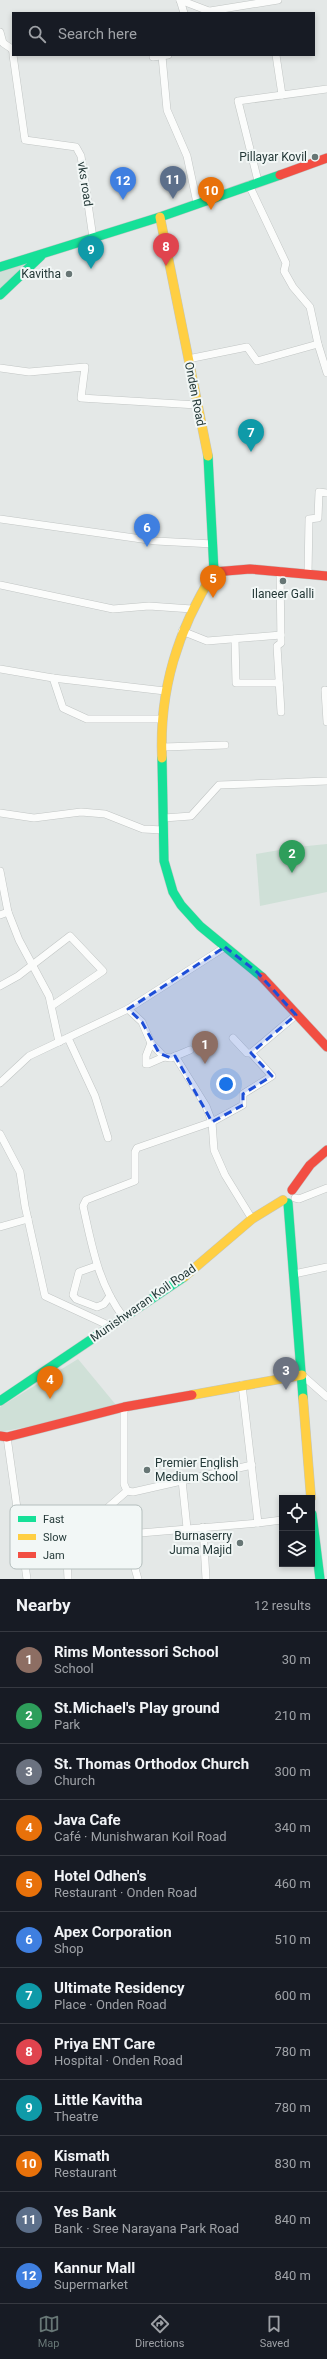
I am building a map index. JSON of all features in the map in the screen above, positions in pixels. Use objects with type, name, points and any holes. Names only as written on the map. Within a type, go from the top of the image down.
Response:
[{"type":"main road","points":[[0,267],[160,217],[258,181],[327,158]]},
{"type":"main road","name":"Onden Road","points":[[160,217],[210,467],[214,572]]},
{"type":"main road","points":[[0,295],[42,254]]},
{"type":"main road","points":[[327,576],[250,569],[214,572],[192,608],[174,649],[165,691],[162,719],[163,830],[166,864],[172,890],[192,919],[257,972],[327,1047]]},
{"type":"main road","name":"Munishwaran Koil Road","points":[[0,1401],[28,1384],[110,1326],[185,1276],[252,1219],[290,1198],[310,1165],[327,1150]]},
{"type":"main road","points":[[290,1198],[294,1274],[311,1495]]},
{"type":"main road","points":[[3,1436],[124,1407],[302,1375]]},
{"type":"main road","points":[[314,1531],[320,1579]]},
{"type":"street","points":[[180,0],[212,12],[278,0]]},
{"type":"street","points":[[180,0],[184,12]]},
{"type":"street","name":"vks road","points":[[0,32],[4,47]]},
{"type":"street","name":"vks road","points":[[13,56],[25,140],[76,147],[81,156],[93,238]]},
{"type":"street","points":[[153,57],[159,56]]},
{"type":"street","points":[[165,56],[167,110],[187,156],[197,203]]},
{"type":"street","points":[[276,56],[282,95]]},
{"type":"street","points":[[258,181],[238,101],[327,89]]},
{"type":"street","points":[[249,185],[286,263],[284,271],[293,287],[310,307],[318,344],[327,373]]},
{"type":"street","points":[[188,359],[246,347],[257,361],[318,344]]},
{"type":"street","points":[[0,368],[29,372],[85,367],[81,398],[198,405]]},
{"type":"street","points":[[308,574],[309,519],[318,518],[320,492],[327,493]]},
{"type":"street","points":[[0,519],[156,541],[214,544]]},
{"type":"street","points":[[280,571],[281,643],[277,646],[281,712]]},
{"type":"street","points":[[0,585],[113,609],[149,606],[192,608]]},
{"type":"street","points":[[182,631],[208,641],[281,635]]},
{"type":"street","points":[[235,639],[236,684],[279,683]]},
{"type":"street","points":[[0,669],[53,678],[165,691]]},
{"type":"street","points":[[53,678],[63,708],[87,719],[162,719]]},
{"type":"street","points":[[325,690],[327,722]]},
{"type":"street","points":[[163,747],[225,745]]},
{"type":"street","points":[[164,818],[191,816],[219,785],[327,781]]},
{"type":"street","points":[[0,813],[34,818],[81,812],[105,814],[143,828],[163,830]]},
{"type":"street","points":[[0,871],[8,912],[19,940],[46,988],[53,1005],[59,1042]]},
{"type":"street","points":[[0,915],[8,912]]},
{"type":"street","points":[[0,986],[32,965],[70,936],[102,971],[53,1005]]},
{"type":"street","points":[[0,1083],[29,1056],[128,1009],[225,947]]},
{"type":"street","points":[[128,1009],[142,1022],[151,1043],[164,1057]]},
{"type":"street","points":[[233,1038],[247,1053],[251,1052],[296,1015]]},
{"type":"street","points":[[68,1038],[95,1096],[108,1138]]},
{"type":"street","points":[[151,1043],[146,1056],[146,1064],[164,1057],[175,1056],[190,1050]]},
{"type":"street","points":[[124,1318],[110,1296],[96,1266],[83,1206],[86,1200],[136,1181],[135,1152],[137,1148],[212,1122],[243,1105],[243,1094],[272,1076],[251,1052]]},
{"type":"street","points":[[175,1056],[206,1106],[212,1122],[214,1150],[225,1175],[252,1219]]},
{"type":"street","points":[[0,1134],[20,1172],[28,1219],[45,1296],[110,1326]]},
{"type":"street","points":[[290,1198],[299,1199],[327,1188]]},
{"type":"street","points":[[0,1228],[28,1219]]},
{"type":"street","points":[[96,1266],[79,1272],[73,1295],[76,1299],[83,1303],[97,1307],[104,1304],[110,1296]]},
{"type":"street","points":[[294,1274],[327,1267]]},
{"type":"street","points":[[302,1375],[327,1396]]},
{"type":"street","points":[[242,1385],[258,1523]]},
{"type":"street","points":[[124,1407],[124,1484],[127,1491]]},
{"type":"street","points":[[3,1436],[15,1505]]},
{"type":"street","points":[[127,1491],[133,1492],[252,1465]]},
{"type":"street","points":[[182,1480],[187,1528]]},
{"type":"street","points":[[111,1505],[127,1491]]},
{"type":"street","points":[[142,1532],[279,1520]]},
{"type":"street","points":[[203,1528],[206,1579]]},
{"type":"street","points":[[26,1569],[27,1579]]},
{"type":"street","points":[[68,1569],[68,1579]]},
{"type":"street","points":[[135,1569],[138,1579]]},
{"type":"highlighted area","points":[[225,947],[257,972],[296,1015],[251,1053],[272,1076],[243,1094],[243,1105],[212,1122],[175,1056],[171,1058],[159,1053],[142,1022],[128,1009]]},
{"type":"shaded area","points":[[34,260],[0,293],[0,269]]},
{"type":"shaded area","points":[[327,844],[327,892],[260,906],[256,854],[297,847]]},
{"type":"shaded area","points":[[78,1359],[116,1405],[58,1421],[0,1432],[0,1407]]},
{"type":"traffic: fast","points":[[0,267],[160,217],[280,175]]},
{"type":"traffic: fast","points":[[0,295],[41,256]]},
{"type":"traffic: fast","points":[[208,456],[214,572]]},
{"type":"traffic: fast","points":[[162,758],[164,861],[173,892],[181,905],[200,926],[262,977]]},
{"type":"traffic: fast","points":[[288,1203],[303,1398]]},
{"type":"traffic: fast","points":[[0,1401],[184,1277]]},
{"type":"traffic: fast","points":[[314,1531],[320,1579]]},
{"type":"traffic: slow","points":[[160,217],[208,456]]},
{"type":"traffic: slow","points":[[162,758],[164,708],[173,661],[190,616],[214,572]]},
{"type":"traffic: slow","points":[[184,1277],[252,1219],[283,1200]]},
{"type":"traffic: slow","points":[[192,1395],[302,1375]]},
{"type":"traffic: slow","points":[[303,1398],[311,1495]]},
{"type":"traffic: jam","points":[[280,175],[327,158]]},
{"type":"traffic: jam","points":[[214,572],[250,569],[327,576]]},
{"type":"traffic: jam","points":[[262,977],[327,1047]]},
{"type":"traffic: jam","points":[[292,1190],[310,1165],[327,1150]]},
{"type":"traffic: jam","points":[[0,1436],[7,1437],[124,1407],[192,1395]]},
{"type":"place","name":"Pillayar Kovil","points":[[315,157]]},
{"type":"place","name":"Yes Bank","points":[[173,199]]},
{"type":"place","name":"Kannur Mall","points":[[123,200]]},
{"type":"place","name":"Kismath","points":[[211,210]]},
{"type":"place","name":"Priya ENT Care","points":[[166,266]]},
{"type":"place","name":"Little Kavitha","points":[[91,269]]},
{"type":"place","name":"Kavitha","points":[[69,274]]},
{"type":"place","name":"Ultimate Residency","points":[[251,452]]},
{"type":"place","name":"Apex Corporation","points":[[147,547]]},
{"type":"place","name":"Ilaneer Galli","points":[[283,581]]},
{"type":"place","name":"Hotel Odhen's","points":[[213,598]]},
{"type":"place","name":"St.Michael's Play ground","points":[[292,873]]},
{"type":"place","name":"Rims Montessori School","points":[[205,1064]]},
{"type":"place","name":"St. Thomas Orthodox Church","points":[[286,1390]]},
{"type":"place","name":"Java Cafe","points":[[50,1399]]},
{"type":"place","name":"Premier English Medium School","points":[[147,1470]]},
{"type":"place","name":"Burnaserry Juma Majid","points":[[240,1543]]}]
